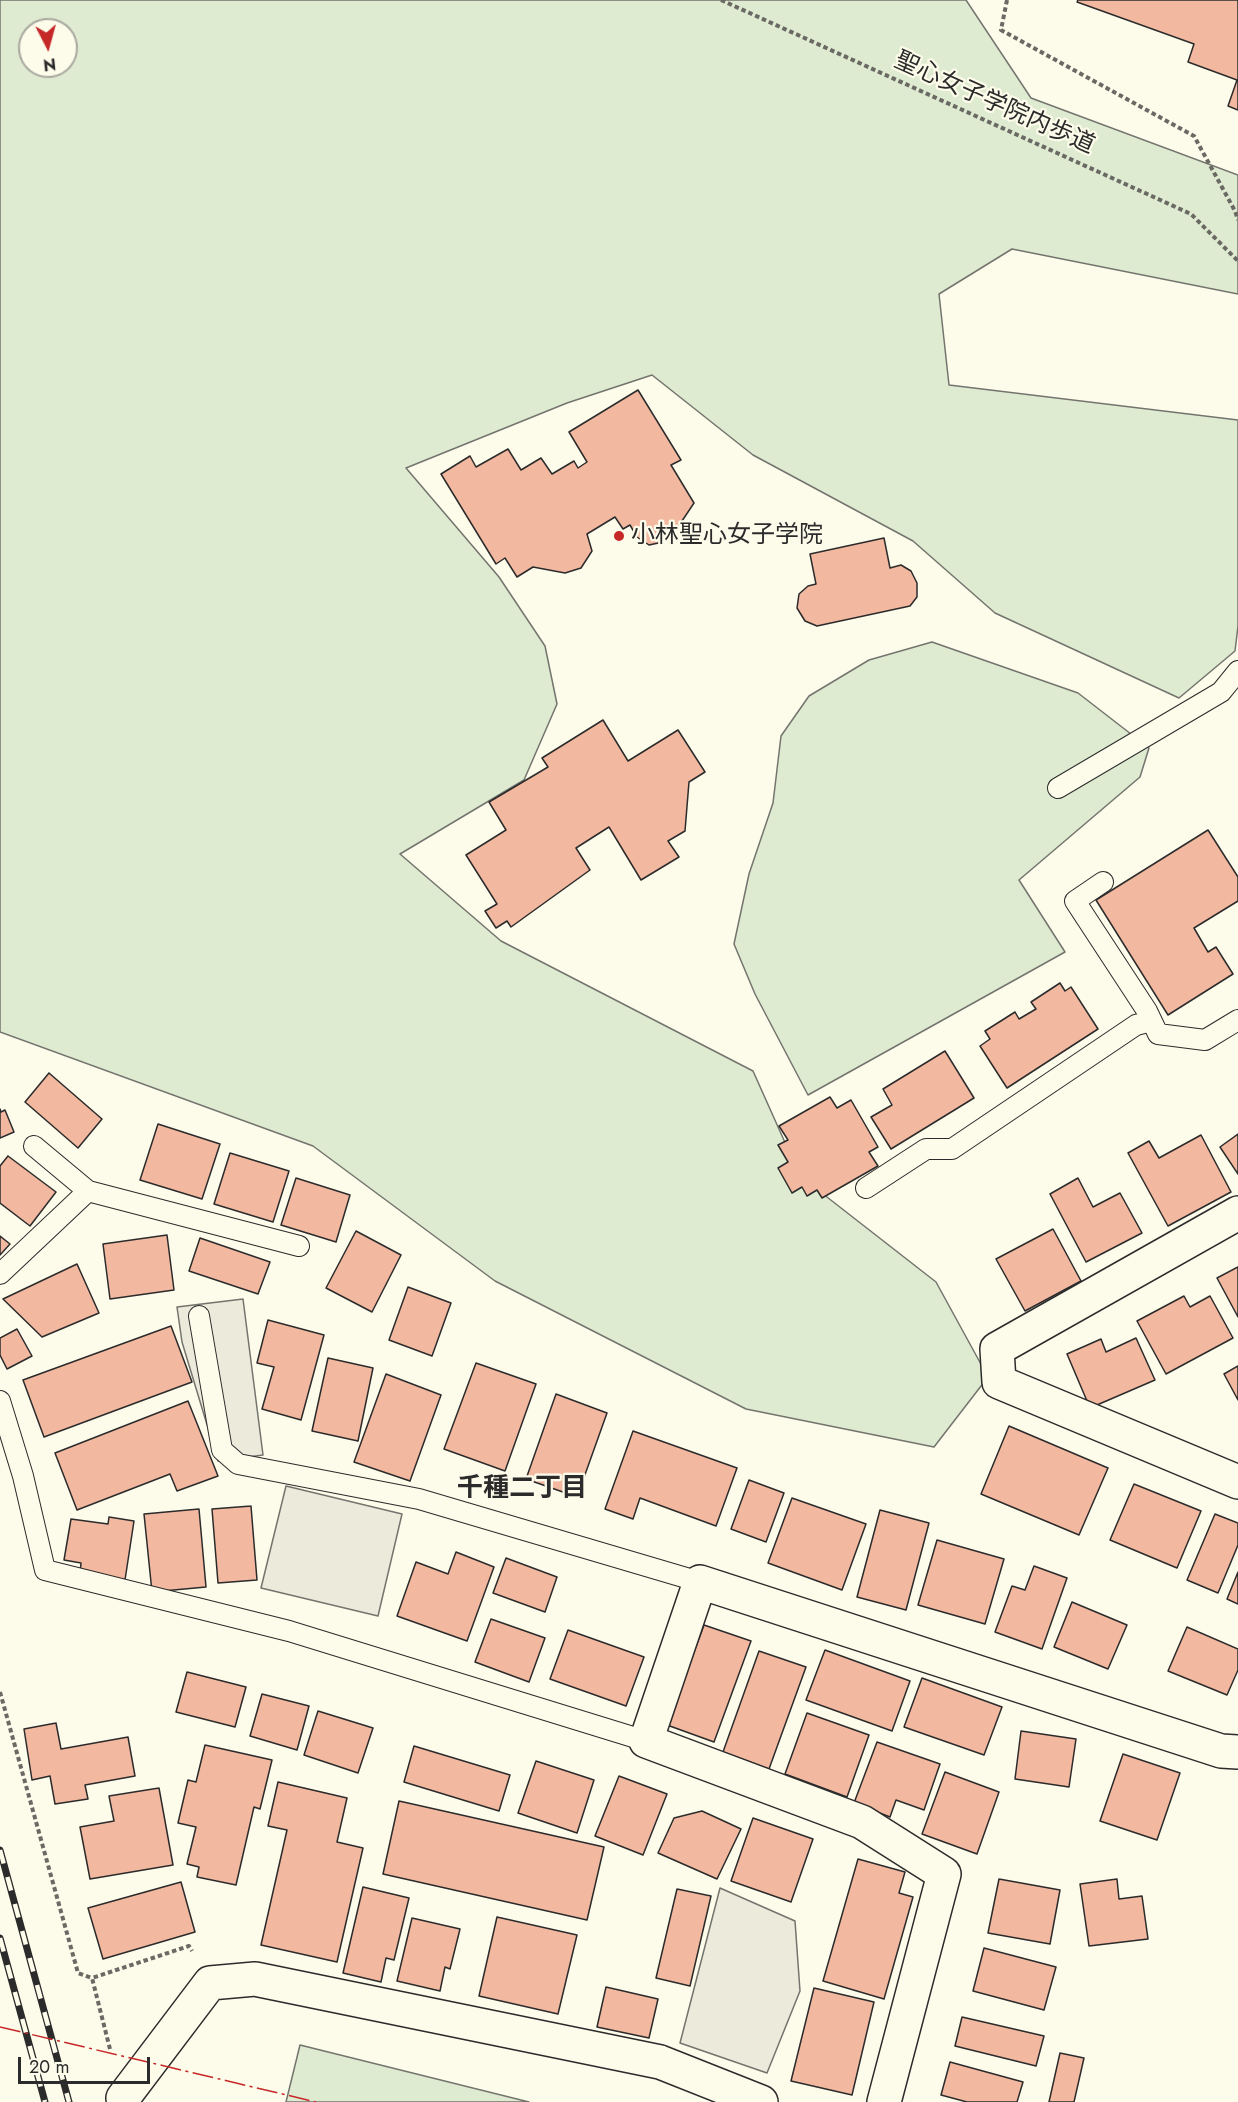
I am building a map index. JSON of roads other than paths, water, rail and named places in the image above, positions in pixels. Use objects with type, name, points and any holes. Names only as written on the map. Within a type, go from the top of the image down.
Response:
[{"type":"street","points":[[1232,1474],[999,1382],[997,1349],[1238,1213]]},
{"type":"street","points":[[884,2102],[944,1874],[862,1822],[646,1741],[700,1582],[1221,1751],[1238,1752]]},
{"type":"street","points":[[128,2101],[210,1983],[255,1979],[660,2062],[761,2102]]},
{"type":"lane","points":[[1058,788],[1221,692],[1238,671]]},
{"type":"lane","points":[[1103,882],[1075,901],[1147,1011],[1158,1034],[1205,1040],[1238,1020]]},
{"type":"lane","points":[[866,1188],[926,1149],[952,1149],[1136,1024],[1151,1021]]},
{"type":"lane","points":[[34,1146],[88,1191],[299,1246]]},
{"type":"lane","points":[[0,1274],[88,1191]]},
{"type":"lane","points":[[199,1316],[222,1450],[238,1464],[419,1499],[700,1582]]},
{"type":"lane","points":[[0,1401],[23,1476],[45,1570],[289,1631],[646,1741]]},
{"type":"railway","points":[[0,1850],[69,2102]]},
{"type":"railway","points":[[0,1938],[45,2102]]},
{"type":"place","name":"小林聖心女子学院","points":[[619,536]]},
{"type":"district","name":"千種二丁目","points":[[522,1490]]}]
